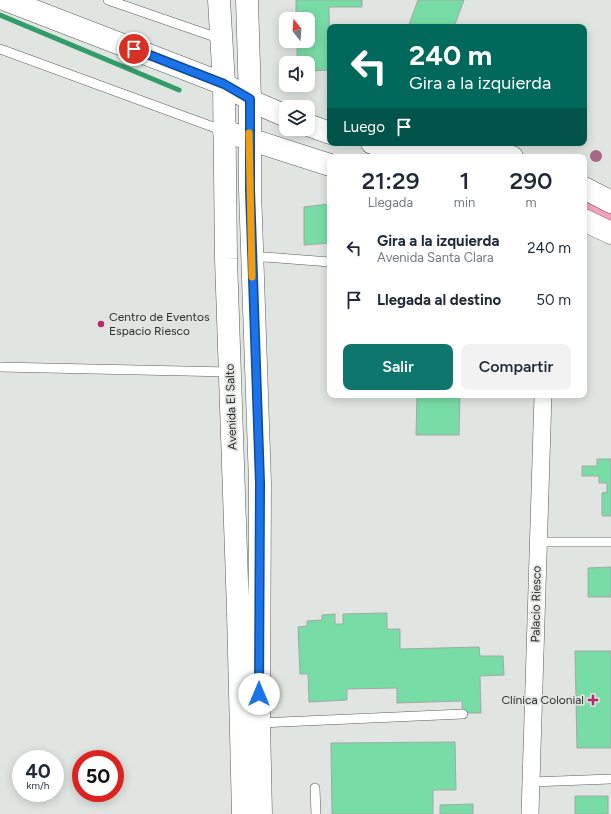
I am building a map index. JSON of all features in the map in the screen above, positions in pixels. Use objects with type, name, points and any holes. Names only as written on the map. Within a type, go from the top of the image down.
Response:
[{"type":"main road","points":[[6,0],[224,84],[250,99],[279,113]]},
{"type":"main road","name":"Avenida El Salto","points":[[219,0],[224,84],[226,259],[238,611],[243,814]]},
{"type":"main road","points":[[247,0],[252,258],[260,483],[259,723],[261,814]]},
{"type":"main road","points":[[315,128],[327,132]]},
{"type":"main road","points":[[224,131],[327,164]]},
{"type":"main road","points":[[430,146],[501,154]]},
{"type":"main road","points":[[587,190],[611,202]]},
{"type":"main road","points":[[587,221],[611,233]]},
{"type":"street","name":"Palacio Riesco","points":[[530,814],[537,542],[543,398]]},
{"type":"lane","points":[[108,0],[221,39]]},
{"type":"lane","points":[[0,49],[224,131]]},
{"type":"lane","points":[[252,258],[265,256],[327,262]]},
{"type":"lane","points":[[0,367],[230,372]]},
{"type":"lane","points":[[537,542],[611,542]]},
{"type":"lane","points":[[259,723],[463,714]]},
{"type":"lane","points":[[531,782],[611,779]]},
{"type":"lane","points":[[315,788],[316,814]]},
{"type":"shaded area","points":[[587,201],[611,213],[611,222],[587,210]]},
{"type":"building","points":[[296,0],[362,0],[362,7],[329,7],[329,24],[327,24],[327,70],[315,71],[315,56],[297,56],[297,48],[315,48],[315,12],[296,12]]},
{"type":"building","points":[[418,0],[464,0],[455,24],[409,24]]},
{"type":"building","points":[[327,204],[327,243],[304,245],[304,207]]},
{"type":"building","points":[[417,398],[460,398],[459,435],[416,435]]},
{"type":"building","points":[[597,459],[611,459],[611,516],[602,516],[602,493],[607,492],[607,483],[599,483],[599,476],[582,476],[582,466],[597,466]]},
{"type":"building","points":[[611,567],[611,597],[588,597],[588,568]]},
{"type":"building","points":[[387,613],[387,629],[400,629],[400,649],[479,647],[480,656],[503,656],[504,675],[480,676],[481,713],[462,713],[462,701],[397,703],[397,688],[347,689],[347,700],[309,702],[308,674],[300,674],[298,627],[307,626],[307,621],[322,620],[322,615],[335,614],[335,624],[343,624],[343,614]]},
{"type":"building","name":"Clínica Colonial","points":[[575,651],[611,651],[611,748],[577,748]]},
{"type":"building","points":[[455,742],[456,790],[433,790],[433,814],[332,814],[331,743]]},
{"type":"building","points":[[575,796],[608,796],[608,814],[575,814]]},
{"type":"building","points":[[473,804],[473,814],[440,814],[440,805]]},
{"type":"waterway","points":[[0,15],[179,90]]},
{"type":"slow traffic","points":[[249,133],[252,277]]},
{"type":"place","name":"Centro de Eventos Espacio Riesco","points":[[101,324]]},
{"type":"place","name":"Clínica Colonial","points":[[593,700]]},
{"type":"route","points":[[134,49],[224,84],[250,99],[250,190],[260,483],[259,694]]}]
